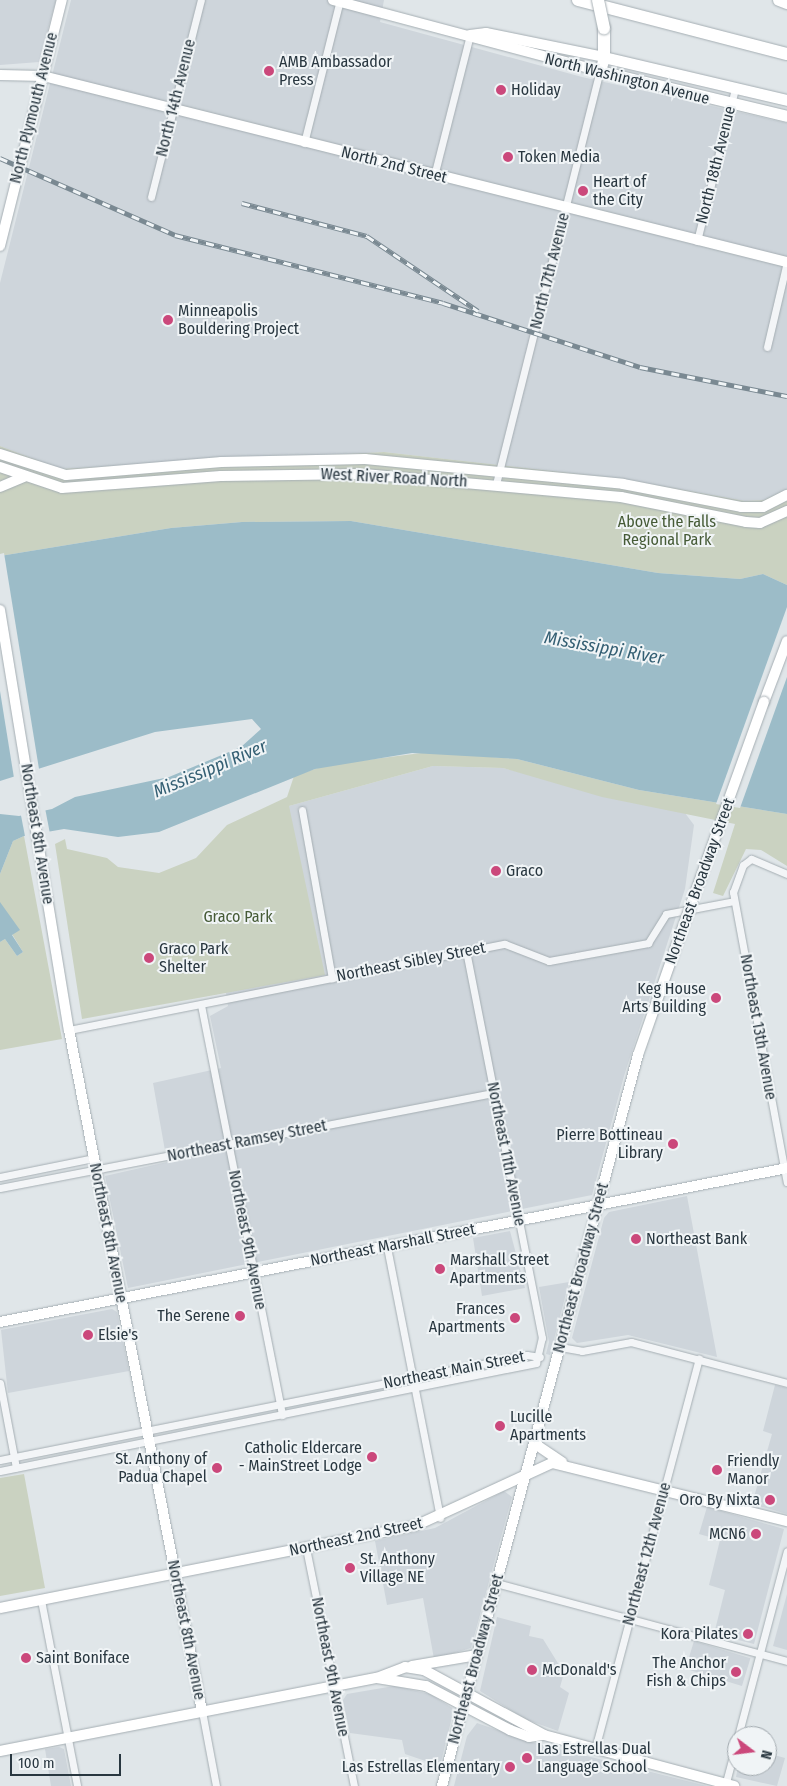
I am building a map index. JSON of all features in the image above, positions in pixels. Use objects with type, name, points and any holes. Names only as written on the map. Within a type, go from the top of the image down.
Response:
[{"type":"highway","points":[[578,0],[787,54]]},
{"type":"highway","points":[[598,0],[604,28],[604,57]]},
{"type":"highway","points":[[779,0],[787,3]]},
{"type":"main road","name":"North Plymouth Avenue","points":[[0,246],[62,0]]},
{"type":"main road","name":"North Washington Avenue","points":[[338,1],[470,34],[486,33],[604,57],[787,100]]},
{"type":"main road","name":"North Washington Avenue","points":[[470,34],[484,43],[787,116]]},
{"type":"main road","name":"North 17th Avenue","points":[[600,71],[604,57]]},
{"type":"main road","name":"North 2nd Street","points":[[0,75],[43,76],[434,176],[787,262]]},
{"type":"main road","name":"West River Road North","points":[[0,454],[49,473],[114,471],[221,462],[366,460],[623,484],[741,507],[763,507],[787,495]]},
{"type":"main road","name":"West River Road North","points":[[0,467],[62,488],[221,476],[364,474],[496,484],[622,497],[746,522],[760,523],[787,511]]},
{"type":"main road","points":[[0,487],[26,477]]},
{"type":"main road","name":"Northeast 8th Avenue","points":[[0,610],[69,1030],[202,1711]]},
{"type":"main road","name":"Northeast Broadway Street","points":[[442,1786],[638,1055],[787,640]]},
{"type":"main road","name":"Northeast Marshall Street","points":[[0,1322],[786,1168]]},
{"type":"main road","points":[[535,1438],[538,1446],[563,1462]]},
{"type":"main road","name":"Northeast 2nd Street","points":[[0,1608],[306,1548],[440,1518],[526,1471],[563,1462],[787,1521]]},
{"type":"main road","points":[[0,1751],[377,1678],[405,1667],[477,1655]]},
{"type":"main road","points":[[405,1667],[424,1670],[544,1735],[728,1785]]},
{"type":"main road","points":[[377,1678],[426,1686],[510,1730],[529,1737],[544,1735]]},
{"type":"street","name":"North 14th Avenue","points":[[151,197],[201,0]]},
{"type":"street","points":[[304,143],[338,1]]},
{"type":"street","points":[[434,176],[470,34]]},
{"type":"street","name":"North 17th Avenue","points":[[496,484],[600,71]]},
{"type":"street","name":"North 18th Avenue","points":[[697,241],[735,89]]},
{"type":"street","points":[[767,347],[787,262]]},
{"type":"street","points":[[221,462],[221,476]]},
{"type":"street","points":[[114,471],[116,484]]},
{"type":"street","points":[[302,810],[332,978]]},
{"type":"street","points":[[734,902],[735,884],[747,860],[762,860],[787,874]]},
{"type":"street","name":"Northeast Sibley Street","points":[[69,1030],[505,944],[549,961],[648,943],[666,914],[734,902]]},
{"type":"street","name":"Northeast 13th Avenue","points":[[734,902],[786,1168],[787,1182]]},
{"type":"street","name":"Northeast 11th Avenue","points":[[466,952],[542,1338],[540,1357]]},
{"type":"street","name":"Northeast 9th Avenue","points":[[202,1005],[282,1415]]},
{"type":"street","name":"Northeast Ramsey Street","points":[[0,1188],[494,1093]]},
{"type":"street","points":[[0,1177],[93,1158]]},
{"type":"street","points":[[387,1247],[440,1518]]},
{"type":"street","points":[[560,1347],[582,1351],[631,1342],[787,1383]]},
{"type":"street","name":"Northeast Main Street","points":[[0,1460],[527,1355],[540,1357]]},
{"type":"street","name":"Northeast Main Street","points":[[0,1471],[530,1367],[540,1357]]},
{"type":"street","name":"Northeast 12th Avenue","points":[[595,1749],[699,1359]]},
{"type":"street","points":[[0,1383],[16,1468]]},
{"type":"street","name":"Northeast 9th Avenue","points":[[306,1548],[354,1786]]},
{"type":"street","points":[[741,1726],[787,1551]]},
{"type":"street","points":[[496,1584],[787,1661]]},
{"type":"street","points":[[41,1600],[77,1786]]},
{"type":"street","name":"Northeast 8th Avenue","points":[[202,1711],[216,1786]]},
{"type":"shaded area","points":[[0,0],[56,0],[39,62],[0,65]]},
{"type":"shaded area","points":[[71,0],[384,0],[380,22],[582,77],[787,123],[787,489],[764,500],[745,501],[623,479],[384,452],[60,469],[0,446],[0,283]]},
{"type":"shaded area","points":[[433,766],[503,768],[685,813],[694,825],[685,889],[624,1076],[592,1195],[128,1288],[105,1176],[167,1162],[153,1083],[221,1068],[210,1016],[228,1006],[226,993],[289,806]]},
{"type":"shaded area","points":[[687,1196],[717,1357],[628,1335],[577,1343],[572,1338],[604,1218],[609,1212]]},
{"type":"shaded area","points":[[510,1231],[525,1288],[482,1296],[473,1238]]},
{"type":"shaded area","points":[[569,1282],[550,1355],[546,1354],[549,1342],[539,1287]]},
{"type":"shaded area","points":[[112,1309],[117,1312],[129,1371],[8,1393],[1,1330]]},
{"type":"shaded area","points":[[775,1385],[787,1388],[787,1514],[752,1504],[772,1434],[763,1431]]},
{"type":"shaded area","points":[[504,1491],[512,1497],[471,1648],[434,1659],[423,1598],[387,1605],[375,1541],[435,1528]]},
{"type":"shaded area","points":[[707,1507],[784,1529],[754,1644],[714,1634],[725,1590],[709,1585],[720,1540],[699,1534]]},
{"type":"shaded area","points":[[787,1594],[787,1650],[773,1646]]},
{"type":"shaded area","points":[[497,1617],[531,1626],[529,1636],[543,1639],[564,1673],[560,1687],[569,1693],[558,1731],[525,1719],[480,1691]]},
{"type":"shaded area","points":[[694,1641],[750,1658],[742,1686],[686,1669]]},
{"type":"shaded area","points":[[394,1686],[430,1694],[454,1709],[440,1766],[405,1754],[402,1740],[350,1733],[343,1700],[347,1694]]},
{"type":"shaded area","name":"Las Estrellas Dual Language School","points":[[477,1723],[531,1742],[707,1786],[454,1786],[467,1736]]},
{"type":"shaded area","points":[[59,1747],[64,1749],[71,1786],[51,1786],[45,1749]]},
{"type":"shaded area","points":[[777,1756],[785,1758],[777,1786],[736,1777],[777,1776]]},
{"type":"green space","name":"Above the Falls Regional Park","points":[[0,446],[60,469],[384,452],[623,479],[745,501],[764,500],[787,489],[787,585],[763,574],[740,579],[658,573],[351,521],[242,522],[171,528],[0,556]]},
{"type":"green space","name":"Graco Park","points":[[429,752],[517,759],[639,790],[787,814],[787,866],[761,850],[746,849],[723,896],[713,893],[735,824],[602,797],[503,768],[433,766],[289,806],[325,975],[82,1019],[55,844],[65,839],[67,849],[107,858],[118,867],[159,873],[196,858],[227,825],[287,797],[294,776],[327,765]]},
{"type":"green space","points":[[24,836],[62,1039],[0,1050],[0,942],[5,939],[17,956],[23,952],[12,934],[19,930],[0,903],[0,874],[13,841]]},
{"type":"green space","points":[[24,1474],[45,1588],[0,1596],[0,1478]]},
{"type":"water","name":"Mississippi River","points":[[351,521],[658,573],[740,579],[763,574],[787,585],[787,814],[639,790],[517,759],[412,753],[315,769],[159,832],[118,837],[64,829],[24,836],[13,841],[0,874],[0,814],[19,816],[52,809],[75,797],[169,777],[241,747],[261,729],[252,719],[155,732],[0,781],[0,556],[171,528],[242,522]]},
{"type":"water","points":[[0,902],[20,930],[12,935],[23,952],[17,956],[5,939],[0,942]]},
{"type":"pier","points":[[4,553],[39,769],[14,778],[0,691],[0,554]]},
{"type":"pier","points":[[787,607],[787,677],[740,808],[716,804]]},
{"type":"pier","points":[[45,808],[50,834],[25,838],[20,813]]},
{"type":"railway","points":[[0,158],[175,235],[443,303],[640,367],[787,396]]},
{"type":"railway","points":[[242,203],[367,236],[478,311]]},
{"type":"place","name":"AMB Ambassador Press","points":[[269,71]]},
{"type":"place","name":"Holiday","points":[[501,90]]},
{"type":"place","name":"Token Media","points":[[508,157]]},
{"type":"place","name":"Heart of the City","points":[[583,191]]},
{"type":"place","name":"Minneapolis Bouldering Project","points":[[168,320]]},
{"type":"place","name":"Graco","points":[[496,871]]},
{"type":"place","name":"Graco Park Shelter","points":[[149,958]]},
{"type":"place","name":"Keg House Arts Building","points":[[716,998]]},
{"type":"place","name":"Pierre Bottineau Library","points":[[673,1144]]},
{"type":"place","name":"Northeast Bank","points":[[636,1239]]},
{"type":"place","name":"Marshall Street Apartments","points":[[440,1269]]},
{"type":"place","name":"The Serene","points":[[240,1316]]},
{"type":"place","name":"Frances Apartments","points":[[515,1318]]},
{"type":"place","name":"Elsie's","points":[[88,1335]]},
{"type":"place","name":"Lucille Apartments","points":[[500,1426]]},
{"type":"place","name":"Catholic Eldercare - MainStreet Lodge","points":[[372,1457]]},
{"type":"place","name":"St. Anthony of Padua Chapel","points":[[217,1468]]},
{"type":"place","name":"Friendly Manor","points":[[717,1470]]},
{"type":"place","name":"Oro By Nixta","points":[[770,1500]]},
{"type":"place","name":"MCN6","points":[[756,1534]]},
{"type":"place","name":"St. Anthony Village NE","points":[[350,1568]]},
{"type":"place","name":"Kora Pilates","points":[[748,1634]]},
{"type":"place","name":"Saint Boniface","points":[[26,1658]]},
{"type":"place","name":"McDonald's","points":[[532,1670]]},
{"type":"place","name":"The Anchor Fish & Chips","points":[[736,1672]]},
{"type":"place","name":"Las Estrellas Dual Language School","points":[[527,1758]]},
{"type":"place","name":"Las Estrellas Elementary","points":[[510,1767]]}]
